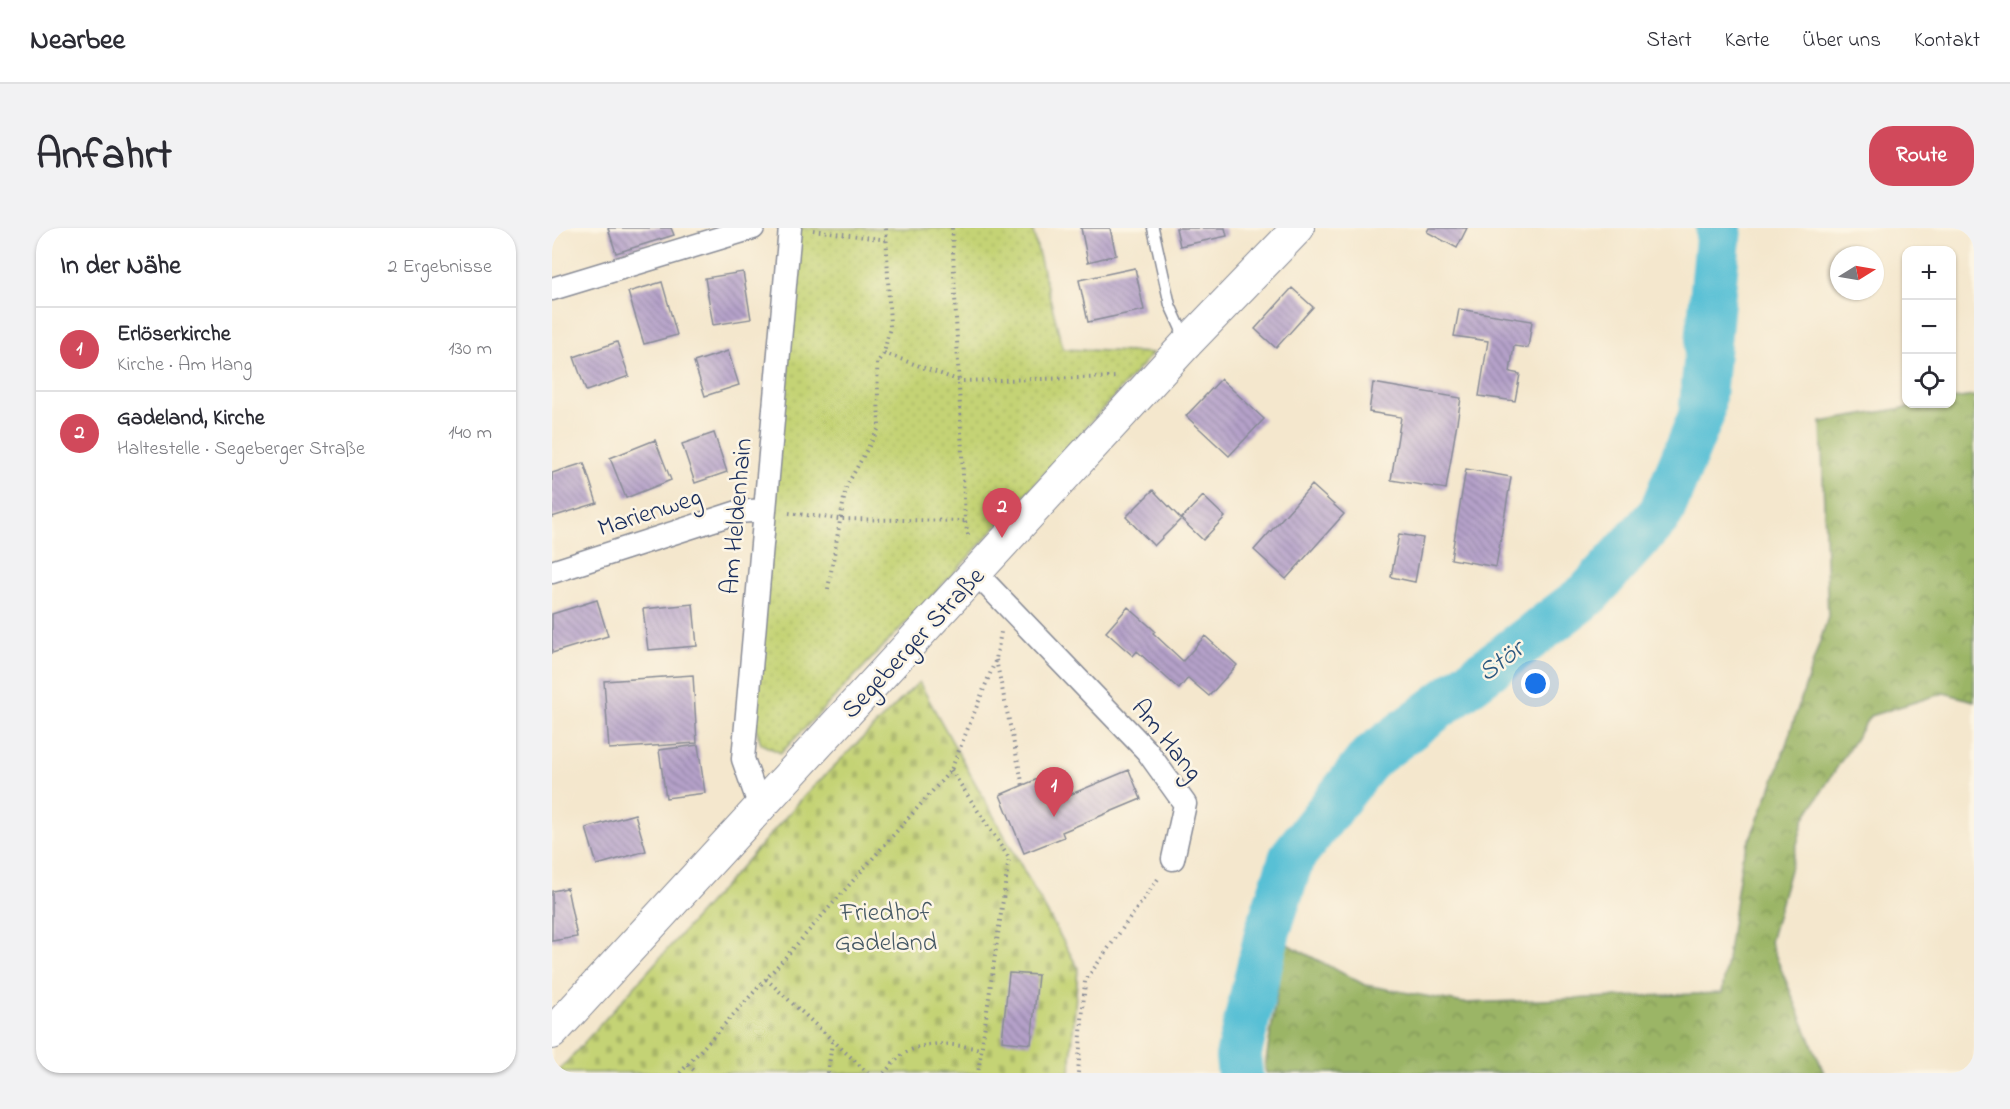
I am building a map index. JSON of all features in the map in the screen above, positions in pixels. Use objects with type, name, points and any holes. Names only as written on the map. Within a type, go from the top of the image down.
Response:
[{"type":"main road","name":"Segeberger Straße","points":[[552,1033],[1157,375],[1298,228]]},
{"type":"street","points":[[552,290],[753,228]]},
{"type":"street","name":"Am Heldenhain","points":[[760,807],[743,759],[764,510],[799,229]]},
{"type":"street","name":"Marienweg","points":[[552,572],[738,512],[764,510]]},
{"type":"street","name":"Am Hang","points":[[976,573],[1148,751],[1185,804],[1173,859]]},
{"type":"lane","points":[[1152,228],[1170,305],[1187,343]]},
{"type":"path","points":[[828,589],[846,487],[879,428],[877,363],[884,353],[890,327],[886,228]]},
{"type":"path","points":[[951,228],[965,521],[976,573]]},
{"type":"path","points":[[799,229],[887,240]]},
{"type":"path","points":[[884,353],[960,381],[1157,375]]},
{"type":"path","points":[[764,510],[839,519],[965,521]]},
{"type":"path","points":[[680,1073],[766,980],[951,771],[996,659],[1005,604]]},
{"type":"path","points":[[996,659],[1023,786]]},
{"type":"path","points":[[951,771],[1010,858],[978,1073]]},
{"type":"path","points":[[1078,1073],[1084,981],[1173,859]]},
{"type":"path","points":[[766,980],[868,1073]]},
{"type":"path","points":[[828,1073],[832,1041]]},
{"type":"path","points":[[884,1073],[903,1054],[923,1045],[948,1043],[981,1049]]},
{"type":"path","points":[[688,1065],[697,1073]]},
{"type":"green space","points":[[798,228],[1032,228],[1063,349],[1153,353],[965,561],[781,753],[761,744],[753,718]]},
{"type":"green space","points":[[1974,396],[1974,701],[1944,693],[1870,716],[1804,819],[1770,942],[1824,1073],[1266,1073],[1265,1067],[1285,943],[1365,985],[1464,1003],[1722,993],[1742,858],[1776,775],[1828,617],[1821,422],[1904,408],[1956,408],[1956,398]]},
{"type":"green space","name":"Friedhof Gadeland","points":[[919,682],[1078,968],[1070,1073],[557,1073],[808,792]]},
{"type":"building","points":[[608,228],[671,228],[674,235],[616,253]]},
{"type":"building","points":[[1081,228],[1110,228],[1116,255],[1088,262]]},
{"type":"building","points":[[1176,228],[1225,228],[1227,236],[1180,246]]},
{"type":"building","points":[[1429,228],[1467,228],[1457,248],[1427,232]]},
{"type":"building","points":[[1135,268],[1144,310],[1088,322],[1079,280]]},
{"type":"building","points":[[743,272],[751,319],[713,325],[705,278]]},
{"type":"building","points":[[662,282],[677,335],[644,344],[628,292]]},
{"type":"building","points":[[1292,288],[1313,307],[1276,348],[1255,329]]},
{"type":"building","points":[[1459,309],[1532,321],[1528,348],[1514,346],[1510,372],[1520,374],[1515,401],[1479,396],[1488,341],[1454,336]]},
{"type":"building","points":[[617,342],[629,376],[586,391],[574,357]]},
{"type":"building","points":[[728,351],[739,385],[705,396],[694,362]]},
{"type":"building","points":[[1221,379],[1264,419],[1229,456],[1186,416]]},
{"type":"building","points":[[1373,383],[1461,398],[1446,489],[1391,480],[1401,417],[1369,412]]},
{"type":"building","points":[[714,433],[727,472],[695,483],[682,444]]},
{"type":"building","points":[[655,440],[671,480],[626,498],[610,458]]},
{"type":"building","points":[[584,463],[597,503],[552,517],[552,473]]},
{"type":"building","points":[[1466,469],[1511,477],[1496,567],[1451,559]]},
{"type":"building","points":[[1312,485],[1344,514],[1286,579],[1254,550]]},
{"type":"building","points":[[1153,490],[1181,519],[1154,546],[1126,517]]},
{"type":"building","points":[[1203,496],[1225,517],[1203,540],[1181,519]]},
{"type":"building","points":[[1399,534],[1423,538],[1415,582],[1391,577]]},
{"type":"building","points":[[597,600],[608,636],[552,653],[552,614]]},
{"type":"building","points":[[693,604],[697,646],[648,650],[643,609]]},
{"type":"building","points":[[1128,607],[1183,661],[1205,636],[1237,665],[1209,696],[1188,678],[1179,689],[1137,651],[1133,656],[1106,632]]},
{"type":"building","points":[[693,675],[697,743],[609,749],[604,681]]},
{"type":"building","points":[[698,745],[705,793],[666,798],[659,750]]},
{"type":"building","points":[[1129,770],[1141,799],[1062,832],[1064,837],[1024,853],[1000,795],[1040,778],[1050,803]]},
{"type":"building","points":[[635,814],[646,851],[597,865],[586,828]]},
{"type":"building","points":[[567,888],[577,937],[552,941],[552,891]]},
{"type":"building","points":[[1009,973],[1038,975],[1031,1044],[1002,1041]]},
{"type":"waterway","name":"Stör","points":[[1240,1073],[1238,1057],[1268,930],[1292,857],[1370,758],[1588,594],[1661,513],[1701,416],[1719,228]]},
{"type":"place","name":"Gadeland, Kirche","points":[[1002,538]]},
{"type":"place","name":"Erlöserkirche","points":[[1054,817]]}]
